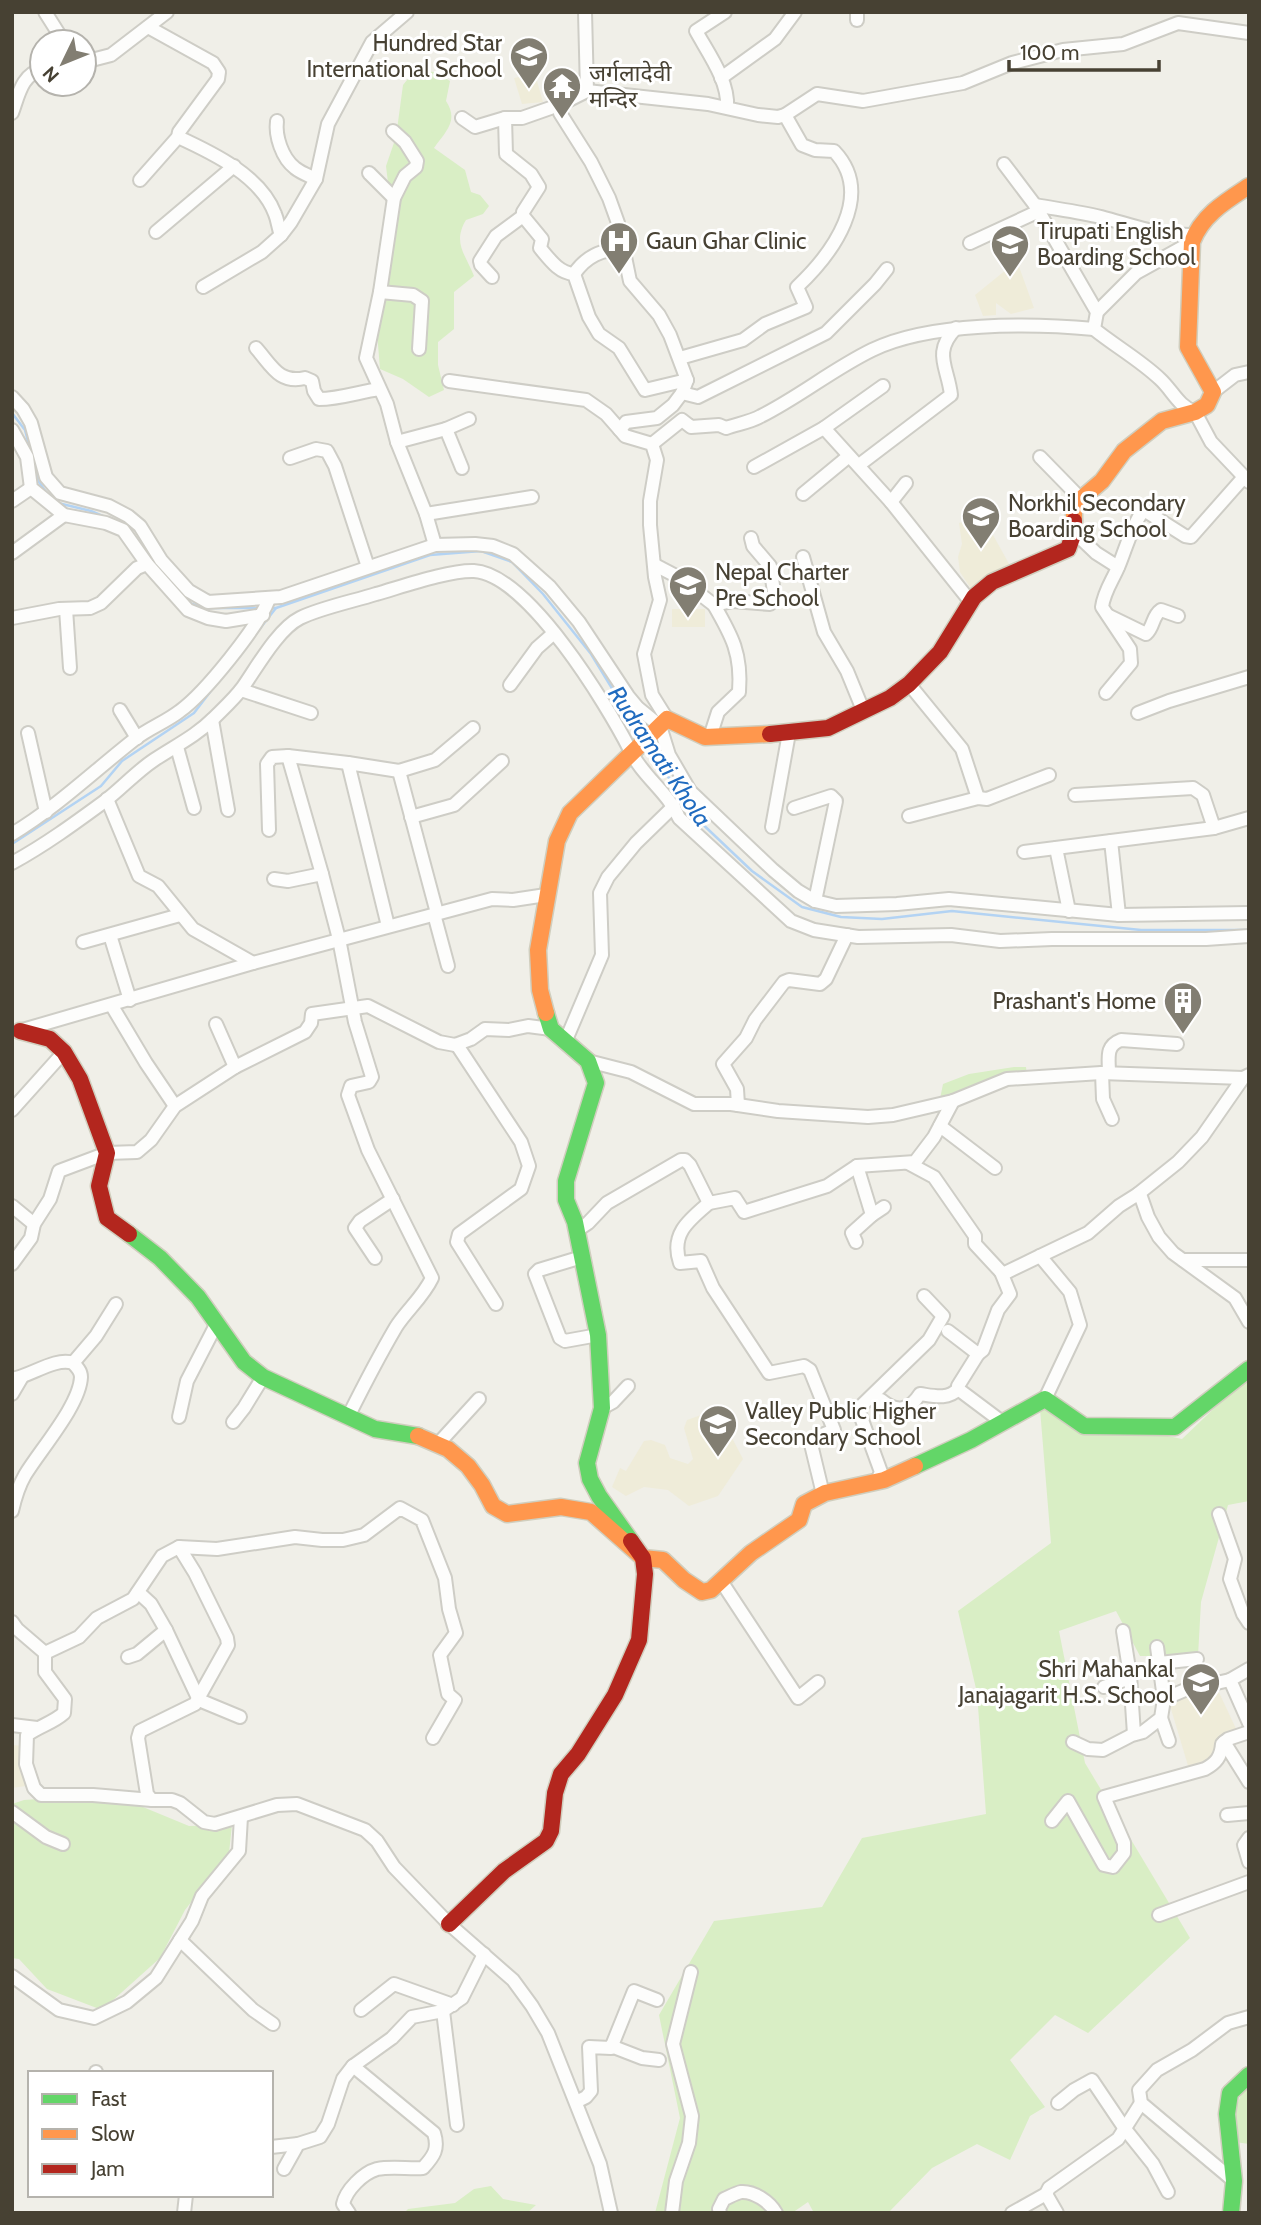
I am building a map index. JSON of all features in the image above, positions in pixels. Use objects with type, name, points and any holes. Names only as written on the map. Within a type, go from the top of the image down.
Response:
[{"type":"street","points":[[45,12],[55,28]]},
{"type":"street","points":[[98,58],[111,55],[167,12]]},
{"type":"street","points":[[203,287],[262,252],[281,235],[300,210],[316,179],[328,124],[372,42],[407,12]]},
{"type":"street","points":[[585,12],[587,91]]},
{"type":"street","points":[[725,12],[696,31],[721,78],[728,96],[727,107]]},
{"type":"street","points":[[721,78],[775,39],[795,12]]},
{"type":"street","points":[[462,118],[475,127],[505,118],[522,118],[559,105],[587,91],[727,107],[758,115],[785,115],[817,94],[863,101],[963,83],[1012,63],[1063,50],[1123,44],[1178,23],[1249,33]]},
{"type":"street","points":[[140,180],[178,137],[218,79],[219,72],[213,63],[148,27]]},
{"type":"street","points":[[12,113],[23,84],[28,79]]},
{"type":"street","points":[[559,105],[560,113],[608,198],[618,223],[630,281],[659,316],[680,358],[687,380],[673,405],[656,418],[626,422],[620,430]]},
{"type":"street","points":[[680,358],[743,340],[765,324],[806,307],[797,288],[828,255],[839,235],[852,193],[842,160],[834,151],[815,150],[802,145],[785,115]]},
{"type":"street","points":[[492,277],[480,261],[495,236],[523,216],[539,187],[531,174],[506,155],[505,118]]},
{"type":"street","points":[[277,121],[275,132],[284,153],[295,168],[316,179]]},
{"type":"street","points":[[393,131],[405,142],[417,161],[416,167],[405,176],[394,198],[380,292],[366,358],[387,404],[397,442],[426,514],[435,545]]},
{"type":"street","points":[[178,137],[234,166],[260,188],[275,214],[281,235]]},
{"type":"street","points":[[1004,164],[1037,208],[1097,312]]},
{"type":"street","points":[[156,232],[234,166]]},
{"type":"street","points":[[369,173],[394,198]]},
{"type":"street","points":[[1094,329],[1097,312],[1136,274],[1193,239],[1220,205],[1249,186]]},
{"type":"street","points":[[970,243],[1037,208],[1102,218],[1148,232],[1193,239]]},
{"type":"street","points":[[523,216],[542,240],[540,248],[550,261],[564,274],[574,274]]},
{"type":"street","points":[[1193,239],[1188,347],[1213,391]]},
{"type":"street","points":[[574,274],[592,256],[606,249],[623,249]]},
{"type":"street","points":[[682,393],[698,397],[825,333],[887,269]]},
{"type":"street","points":[[574,274],[589,317],[599,334],[619,348],[645,390],[687,380]]},
{"type":"street","points":[[380,292],[413,295],[422,301],[419,349]]},
{"type":"street","points":[[859,466],[951,395],[942,355],[947,338],[957,328]]},
{"type":"street","points":[[652,444],[682,420],[691,427],[719,425],[726,428],[759,418],[871,351],[898,340],[957,328],[1094,329],[1155,374],[1184,408],[1195,412],[1210,442],[1246,480],[1191,537],[1147,512],[1142,512],[1136,521],[1103,597],[1102,607],[1132,654],[1131,663],[1106,693]]},
{"type":"street","points":[[256,348],[281,377],[291,381],[305,378],[312,382],[319,399],[332,399],[379,388]]},
{"type":"street","points":[[12,397],[31,423],[46,477],[60,493],[109,506],[128,516],[140,526],[161,560],[198,597],[208,602],[281,597],[435,545],[493,546],[513,554],[550,587],[579,622],[638,708],[661,725],[710,737],[828,728],[890,698],[909,684],[940,652],[970,601],[992,582],[1068,549],[1074,532],[1074,510],[1081,499],[1102,481],[1124,451],[1162,422],[1195,412],[1207,405],[1213,391],[1235,375],[1249,372]]},
{"type":"street","points":[[449,381],[586,400],[606,414],[625,436],[652,444]]},
{"type":"street","points":[[754,467],[824,428],[883,386]]},
{"type":"street","points":[[397,442],[446,429],[469,419]]},
{"type":"street","points":[[824,428],[891,502],[970,601]]},
{"type":"street","points":[[446,429],[462,467]]},
{"type":"street","points":[[12,430],[27,457],[31,488],[64,515],[106,523],[123,530],[147,564],[188,610],[208,618],[226,621],[263,615]]},
{"type":"street","points":[[652,444],[657,460],[650,501],[650,525],[660,600],[644,654],[669,755],[690,791],[798,891],[815,901],[848,905],[897,905],[950,899],[1119,915],[1249,913]]},
{"type":"street","points":[[290,458],[317,449],[327,451],[335,466],[368,566]]},
{"type":"street","points":[[803,494],[849,456]]},
{"type":"street","points":[[1040,457],[1081,499]]},
{"type":"street","points":[[891,502],[906,483]]},
{"type":"street","points":[[12,501],[31,488]]},
{"type":"street","points":[[426,514],[532,497]]},
{"type":"street","points":[[12,553],[64,515]]},
{"type":"street","points":[[1074,532],[1096,553],[1118,567]]},
{"type":"street","points":[[713,605],[733,601],[770,604],[775,598],[770,566],[753,546],[751,538]]},
{"type":"street","points":[[803,557],[824,632],[847,671],[863,710]]},
{"type":"street","points":[[12,618],[66,609],[79,610],[102,603],[137,568],[147,564]]},
{"type":"street","points":[[655,565],[678,577],[713,605],[732,635],[740,677],[739,692],[718,712],[710,737]]},
{"type":"street","points":[[12,863],[39,848],[107,799],[154,760],[177,747],[212,720],[241,690],[266,653],[300,618],[396,588],[476,571],[505,583],[528,602],[554,633],[615,720],[633,749],[641,769],[674,806],[679,818],[792,921],[814,930],[847,935],[951,935],[1000,942],[1249,936]]},
{"type":"street","points":[[12,834],[46,812],[137,738],[180,712],[200,696],[263,615],[268,599]]},
{"type":"street","points":[[66,609],[71,668]]},
{"type":"street","points":[[1105,614],[1146,634],[1155,614],[1161,610],[1178,616]]},
{"type":"street","points":[[510,685],[537,648],[554,633]]},
{"type":"street","points":[[1138,713],[1168,701],[1249,677]]},
{"type":"street","points":[[909,684],[962,749],[978,799]]},
{"type":"street","points":[[241,690],[311,713]]},
{"type":"street","points":[[120,709],[137,738]]},
{"type":"street","points":[[212,720],[228,810]]},
{"type":"street","points":[[551,1029],[540,990],[538,950],[557,841],[570,813],[633,749],[661,725]]},
{"type":"street","points":[[269,830],[267,764],[272,757],[288,756],[399,771],[435,760],[472,728]]},
{"type":"street","points":[[28,733],[46,812]]},
{"type":"street","points":[[772,827],[789,733]]},
{"type":"street","points":[[177,747],[194,808]]},
{"type":"street","points":[[288,756],[322,874],[339,939],[352,1008],[372,1077],[369,1082],[351,1086],[348,1095],[368,1150],[432,1279],[398,1324],[349,1415]]},
{"type":"street","points":[[411,817],[454,805],[502,761]]},
{"type":"street","points":[[348,763],[388,926]]},
{"type":"street","points":[[399,771],[448,966]]},
{"type":"street","points":[[909,816],[987,799],[1049,775]]},
{"type":"street","points":[[1075,795],[1193,788],[1203,795],[1214,828]]},
{"type":"street","points":[[794,808],[831,796],[836,801],[815,901]]},
{"type":"street","points":[[107,799],[139,876],[158,886],[193,929],[211,942],[253,963]]},
{"type":"street","points":[[566,1040],[602,955],[600,893],[608,877],[636,843],[674,806]]},
{"type":"street","points":[[1024,852],[1214,828],[1249,818]]},
{"type":"street","points":[[1111,841],[1119,915]]},
{"type":"street","points":[[1056,848],[1069,911]]},
{"type":"street","points":[[274,879],[288,881],[322,874]]},
{"type":"street","points":[[16,1032],[253,963],[492,898],[513,900],[546,895]]},
{"type":"street","points":[[83,942],[180,915]]},
{"type":"street","points":[[110,935],[130,1000]]},
{"type":"street","points":[[738,1105],[737,1089],[723,1064],[746,1038],[755,1020],[784,982],[789,980],[820,984],[826,979],[847,935]]},
{"type":"street","points":[[112,1006],[175,1106]]},
{"type":"street","points":[[12,1264],[31,1238],[34,1224],[50,1199],[59,1171],[107,1153],[137,1152],[151,1140],[175,1106],[235,1067],[305,1032],[311,1023],[312,1014],[368,1006],[439,1042],[457,1045],[485,1029],[509,1030],[528,1026],[551,1029],[588,1061],[596,1083],[566,1181],[566,1200],[576,1231],[598,1335],[602,1408],[587,1463],[590,1479],[599,1496],[643,1558],[645,1574],[639,1640],[615,1695],[579,1754],[561,1774],[555,1793],[551,1831],[546,1841],[504,1871],[449,1924]]},
{"type":"street","points":[[216,1024],[235,1067]]},
{"type":"street","points":[[16,1032],[50,1039],[64,1052],[83,1087],[107,1153],[99,1186],[107,1218],[160,1258],[198,1297],[244,1362],[263,1377],[375,1429],[424,1437],[438,1444],[468,1466],[493,1506],[500,1512],[507,1514],[568,1507],[591,1512],[643,1558],[663,1560],[684,1580],[702,1592],[711,1590],[751,1553],[799,1520],[804,1504],[823,1494],[877,1482],[971,1440],[1045,1399],[1080,1325],[1070,1292],[1040,1256]]},
{"type":"street","points":[[1112,1119],[1102,1099],[1108,1049],[1112,1043],[1121,1040],[1177,1044]]},
{"type":"street","points":[[457,1045],[522,1142],[529,1166],[521,1189],[459,1234],[457,1242],[496,1304]]},
{"type":"street","points":[[12,1110],[64,1052]]},
{"type":"street","points":[[588,1061],[631,1072],[694,1104],[738,1105],[778,1111],[868,1117],[893,1115],[953,1101],[1007,1079],[1105,1073],[1246,1076]]},
{"type":"street","points":[[1001,1272],[1004,1273],[1088,1233],[1178,1162],[1202,1137],[1246,1076]]},
{"type":"street","points":[[823,1494],[810,1440],[834,1430],[810,1370],[804,1366],[769,1373],[713,1288],[701,1261],[680,1263],[676,1250],[679,1238],[687,1222],[709,1203],[735,1198],[744,1212],[827,1186],[857,1166],[915,1162],[940,1126],[953,1101]]},
{"type":"street","points":[[940,1126],[995,1168]]},
{"type":"street","points":[[576,1231],[588,1223],[607,1203],[681,1160],[690,1165],[709,1203]]},
{"type":"street","points":[[881,1401],[890,1408],[904,1410],[910,1407],[920,1394],[939,1398],[953,1394],[972,1361],[983,1350],[998,1310],[1010,1294],[1001,1272],[975,1244],[975,1236],[934,1177],[908,1163]]},
{"type":"street","points":[[857,1166],[872,1215]]},
{"type":"street","points":[[1138,1194],[1159,1237],[1173,1253],[1235,1298],[1249,1322]]},
{"type":"street","points":[[375,1258],[355,1228],[360,1221],[393,1199]]},
{"type":"street","points":[[12,1206],[34,1224]]},
{"type":"street","points":[[856,1242],[852,1233],[884,1207]]},
{"type":"street","points":[[582,1257],[539,1270],[535,1274],[560,1338],[565,1341],[598,1335]]},
{"type":"street","points":[[1182,1260],[1249,1259]]},
{"type":"street","points":[[877,1482],[881,1472],[858,1409],[929,1340],[943,1316],[924,1296]]},
{"type":"street","points":[[73,1363],[96,1336],[116,1304]]},
{"type":"street","points":[[179,1417],[187,1381],[217,1323]]},
{"type":"street","points":[[948,1331],[978,1354]]},
{"type":"street","points":[[12,1394],[17,1378],[61,1361],[73,1363],[81,1372],[69,1410],[25,1476],[16,1494],[12,1511]]},
{"type":"street","points":[[233,1422],[263,1377]]},
{"type":"street","points":[[1045,1399],[1084,1426],[1175,1427],[1246,1377]]},
{"type":"street","points":[[602,1408],[628,1386]]},
{"type":"street","points":[[958,1389],[1002,1422]]},
{"type":"street","points":[[438,1444],[479,1399]]},
{"type":"street","points":[[45,1653],[79,1637],[97,1618],[133,1599],[162,1556],[179,1547],[217,1549],[295,1537],[343,1540],[364,1535],[400,1508],[422,1520],[445,1578],[449,1609],[456,1633],[440,1655],[447,1694],[455,1700],[433,1738]]},
{"type":"street","points":[[1219,1514],[1235,1559],[1230,1579],[1249,1623]]},
{"type":"street","points":[[152,1800],[147,1794],[138,1738],[140,1731],[199,1700],[229,1642],[179,1547]]},
{"type":"street","points":[[722,1581],[798,1698],[818,1682]]},
{"type":"street","points":[[138,1592],[150,1604],[166,1630],[199,1700],[240,1717]]},
{"type":"street","points":[[12,1622],[45,1653],[45,1672],[65,1699],[64,1713],[55,1721],[27,1735],[26,1764],[34,1788],[41,1795],[172,1800],[204,1822],[215,1824],[277,1805],[297,1804],[365,1830],[394,1867],[449,1924],[513,1980],[532,2006],[548,2033],[600,2164],[611,2213]]},
{"type":"street","points":[[128,1657],[137,1654],[166,1630]]},
{"type":"street","points":[[1123,1631],[1134,1734]]},
{"type":"street","points":[[1157,1647],[1164,1699],[1161,1718],[1169,1741]]},
{"type":"street","points":[[1159,1663],[1197,1659]]},
{"type":"street","points":[[1164,1699],[1185,1690],[1230,1680],[1249,1670]]},
{"type":"street","points":[[1104,1687],[1130,1678]]},
{"type":"street","points":[[1230,1680],[1249,1723]]},
{"type":"street","points":[[1073,1742],[1088,1749],[1103,1750],[1143,1732],[1161,1718]]},
{"type":"street","points":[[12,1725],[37,1728]]},
{"type":"street","points":[[1052,1821],[1068,1801],[1104,1865],[1113,1867],[1124,1853],[1124,1843],[1104,1797],[1205,1769],[1216,1763],[1224,1742],[1249,1732]]},
{"type":"street","points":[[1224,1742],[1249,1782]]},
{"type":"street","points":[[12,1812],[46,1837],[63,1844]]},
{"type":"street","points":[[1227,1815],[1249,1813]]},
{"type":"street","points":[[12,1976],[59,2010],[94,2018],[127,2003],[156,1978],[192,1921],[202,1896],[239,1851],[241,1817]]},
{"type":"street","points":[[1249,1838],[1244,1845],[1249,1862]]},
{"type":"street","points":[[1159,1915],[1249,1882]]},
{"type":"street","points":[[180,1940],[253,2010],[273,2024]]},
{"type":"street","points":[[273,2147],[298,2144],[320,2137],[328,2124],[343,2079],[353,2066],[392,2038],[412,2017],[448,2008],[462,1998],[484,1954]]},
{"type":"street","points":[[673,2213],[676,2181],[690,2143],[692,2116],[673,2043],[691,1972]]},
{"type":"street","points":[[361,2010],[394,1984],[448,2008]]},
{"type":"street","points":[[576,2102],[591,2091],[589,2047],[611,2048],[634,1991],[657,2000]]},
{"type":"street","points":[[448,2008],[457,2125]]},
{"type":"street","points":[[1012,2213],[1046,2194],[1049,2188],[1118,2139],[1141,2103],[1139,2090],[1157,2070],[1192,2050],[1228,2023],[1249,2017]]},
{"type":"street","points":[[611,2046],[642,2058],[659,2060]]},
{"type":"street","points":[[349,2213],[343,2204],[344,2198],[355,2184],[376,2169],[423,2168],[434,2155],[438,2145],[434,2133],[353,2066]]},
{"type":"street","points":[[1231,2213],[1234,2181],[1227,2114],[1230,2093],[1249,2075]]},
{"type":"street","points":[[1058,2103],[1093,2080],[1125,2129],[1153,2164],[1168,2192]]},
{"type":"street","points":[[1141,2103],[1234,2181]]},
{"type":"street","points":[[284,2169],[298,2144]]},
{"type":"street","points":[[720,2213],[724,2199],[743,2192],[759,2197],[776,2213]]},
{"type":"street","points":[[1046,2194],[1057,2213]]},
{"type":"shaded area","name":"Hundred Star International School","points":[[535,74],[543,102],[522,104],[514,78]]},
{"type":"shaded area","name":"Tirupati English Boarding School","points":[[1017,261],[1034,308],[1011,314],[996,303],[996,315],[983,316],[975,295]]},
{"type":"shaded area","name":"Norkhil Secondary Boarding School","points":[[983,517],[1013,571],[974,593],[960,572],[958,557],[962,544],[959,523]]},
{"type":"shaded area","name":"Nepal Charter Pre School","points":[[672,609],[705,609],[705,627],[672,627]]},
{"type":"shaded area","name":"Valley Public Higher Secondary School","points":[[715,1410],[743,1459],[718,1496],[689,1506],[668,1490],[644,1487],[626,1496],[612,1487],[620,1468],[626,1471],[644,1441],[651,1440],[665,1445],[670,1458],[688,1464],[693,1459],[684,1428],[687,1420]]},
{"type":"shaded area","name":"Shri Mahankal Janajagarit H.S. School","points":[[1216,1686],[1238,1733],[1207,1765],[1189,1769],[1168,1699]]},
{"type":"shaded area","points":[[12,1745],[24,1746],[26,1786],[12,1788]]},
{"type":"green space","points":[[415,70],[434,72],[450,81],[446,101],[451,120],[434,148],[465,170],[471,192],[480,195],[489,206],[483,214],[466,220],[462,228],[460,242],[474,276],[454,292],[454,329],[438,342],[438,365],[444,390],[429,397],[403,379],[380,369],[375,308],[391,208],[386,166],[396,137],[403,85]]},
{"type":"green space","points":[[1026,1067],[1027,1075],[940,1099],[943,1084],[969,1074]]},
{"type":"green space","points":[[1249,1375],[1249,1501],[1228,1505],[1201,1602],[1198,1656],[1140,1656],[1116,1611],[1059,1631],[1085,1763],[1190,1938],[1088,2033],[1055,2015],[1010,2060],[1045,2107],[1030,2116],[1010,2160],[977,2144],[932,2168],[888,2213],[814,2213],[808,2202],[792,2213],[655,2213],[680,2118],[659,2015],[714,1921],[822,1907],[862,1838],[986,1814],[977,1693],[958,1611],[1051,1543],[1040,1409],[1182,1439]]},
{"type":"green space","points":[[24,1800],[126,1800],[189,1826],[232,1825],[229,1853],[185,1910],[160,1958],[102,2010],[47,1989],[19,1959],[12,1958],[12,1804]]},
{"type":"green space","points":[[1249,2085],[1249,2144],[1235,2142],[1235,2126],[1240,2097]]},
{"type":"green space","points":[[491,2186],[503,2199],[536,2205],[527,2213],[404,2213],[408,2209],[455,2203],[474,2189]]},
{"type":"waterway","points":[[12,413],[25,430],[31,453]]},
{"type":"waterway","points":[[34,463],[39,482],[48,495]]},
{"type":"waterway","points":[[58,503],[105,517]]},
{"type":"waterway","name":"Rudramati Khola","points":[[269,608],[276,608],[430,555],[481,551],[512,562],[543,594],[591,654],[640,734]]},
{"type":"waterway","points":[[189,603],[206,608],[259,608]]},
{"type":"waterway","points":[[254,636],[276,608]]},
{"type":"waterway","points":[[12,844],[101,786],[122,761],[194,713],[220,679]]},
{"type":"waterway","name":"Rudramati Khola","points":[[647,745],[695,817],[752,871],[802,907],[841,917],[882,919],[952,911],[1141,930],[1245,930]]},
{"type":"traffic: fast","points":[[546,1013],[551,1029],[588,1061],[596,1083],[566,1181],[566,1200],[575,1222],[598,1335],[602,1408],[587,1463],[590,1479],[631,1541]]},
{"type":"traffic: fast","points":[[129,1234],[160,1258],[198,1297],[244,1362],[263,1377],[375,1429],[418,1436]]},
{"type":"traffic: fast","points":[[915,1466],[971,1440],[1045,1399],[1084,1426],[1175,1427],[1249,1369]]},
{"type":"traffic: fast","points":[[1231,2213],[1234,2181],[1227,2114],[1230,2093],[1249,2075]]},
{"type":"traffic: slow","points":[[1074,521],[1074,510],[1081,499],[1102,481],[1124,451],[1162,421],[1195,412],[1207,405],[1213,392],[1188,347],[1192,242],[1208,216],[1249,186]]},
{"type":"traffic: slow","points":[[546,1013],[540,990],[538,950],[557,841],[570,813],[667,719],[705,737],[770,734]]},
{"type":"traffic: slow","points":[[418,1436],[448,1449],[468,1466],[493,1506],[507,1514],[561,1507],[591,1512],[643,1558],[663,1560],[684,1580],[702,1592],[711,1590],[751,1553],[799,1520],[804,1504],[825,1493],[884,1480],[915,1466]]},
{"type":"traffic: jam","points":[[770,734],[828,728],[890,698],[909,684],[940,652],[974,597],[992,582],[1068,549],[1074,532],[1074,521]]},
{"type":"traffic: jam","points":[[20,1031],[50,1039],[64,1052],[80,1079],[107,1153],[99,1186],[107,1218],[129,1234]]},
{"type":"traffic: jam","points":[[449,1924],[504,1871],[546,1841],[551,1831],[555,1793],[561,1774],[578,1754],[615,1695],[639,1640],[645,1574],[643,1558],[631,1541]]},
{"type":"place","name":"Hundred Star International School","points":[[529,90]]},
{"type":"place","name":"जर्गलादेवी मन्दिर","points":[[562,120]]},
{"type":"place","name":"Gaun Ghar Clinic","points":[[619,275]]},
{"type":"place","name":"Tirupati English Boarding School","points":[[1010,278]]},
{"type":"place","name":"Norkhil Secondary Boarding School","points":[[981,550]]},
{"type":"place","name":"Nepal Charter Pre School","points":[[688,619]]},
{"type":"place","name":"Prashant's Home","points":[[1183,1035]]},
{"type":"place","name":"Valley Public Higher Secondary School","points":[[718,1458]]},
{"type":"place","name":"Shri Mahankal Janajagarit H.S. School","points":[[1201,1716]]}]
